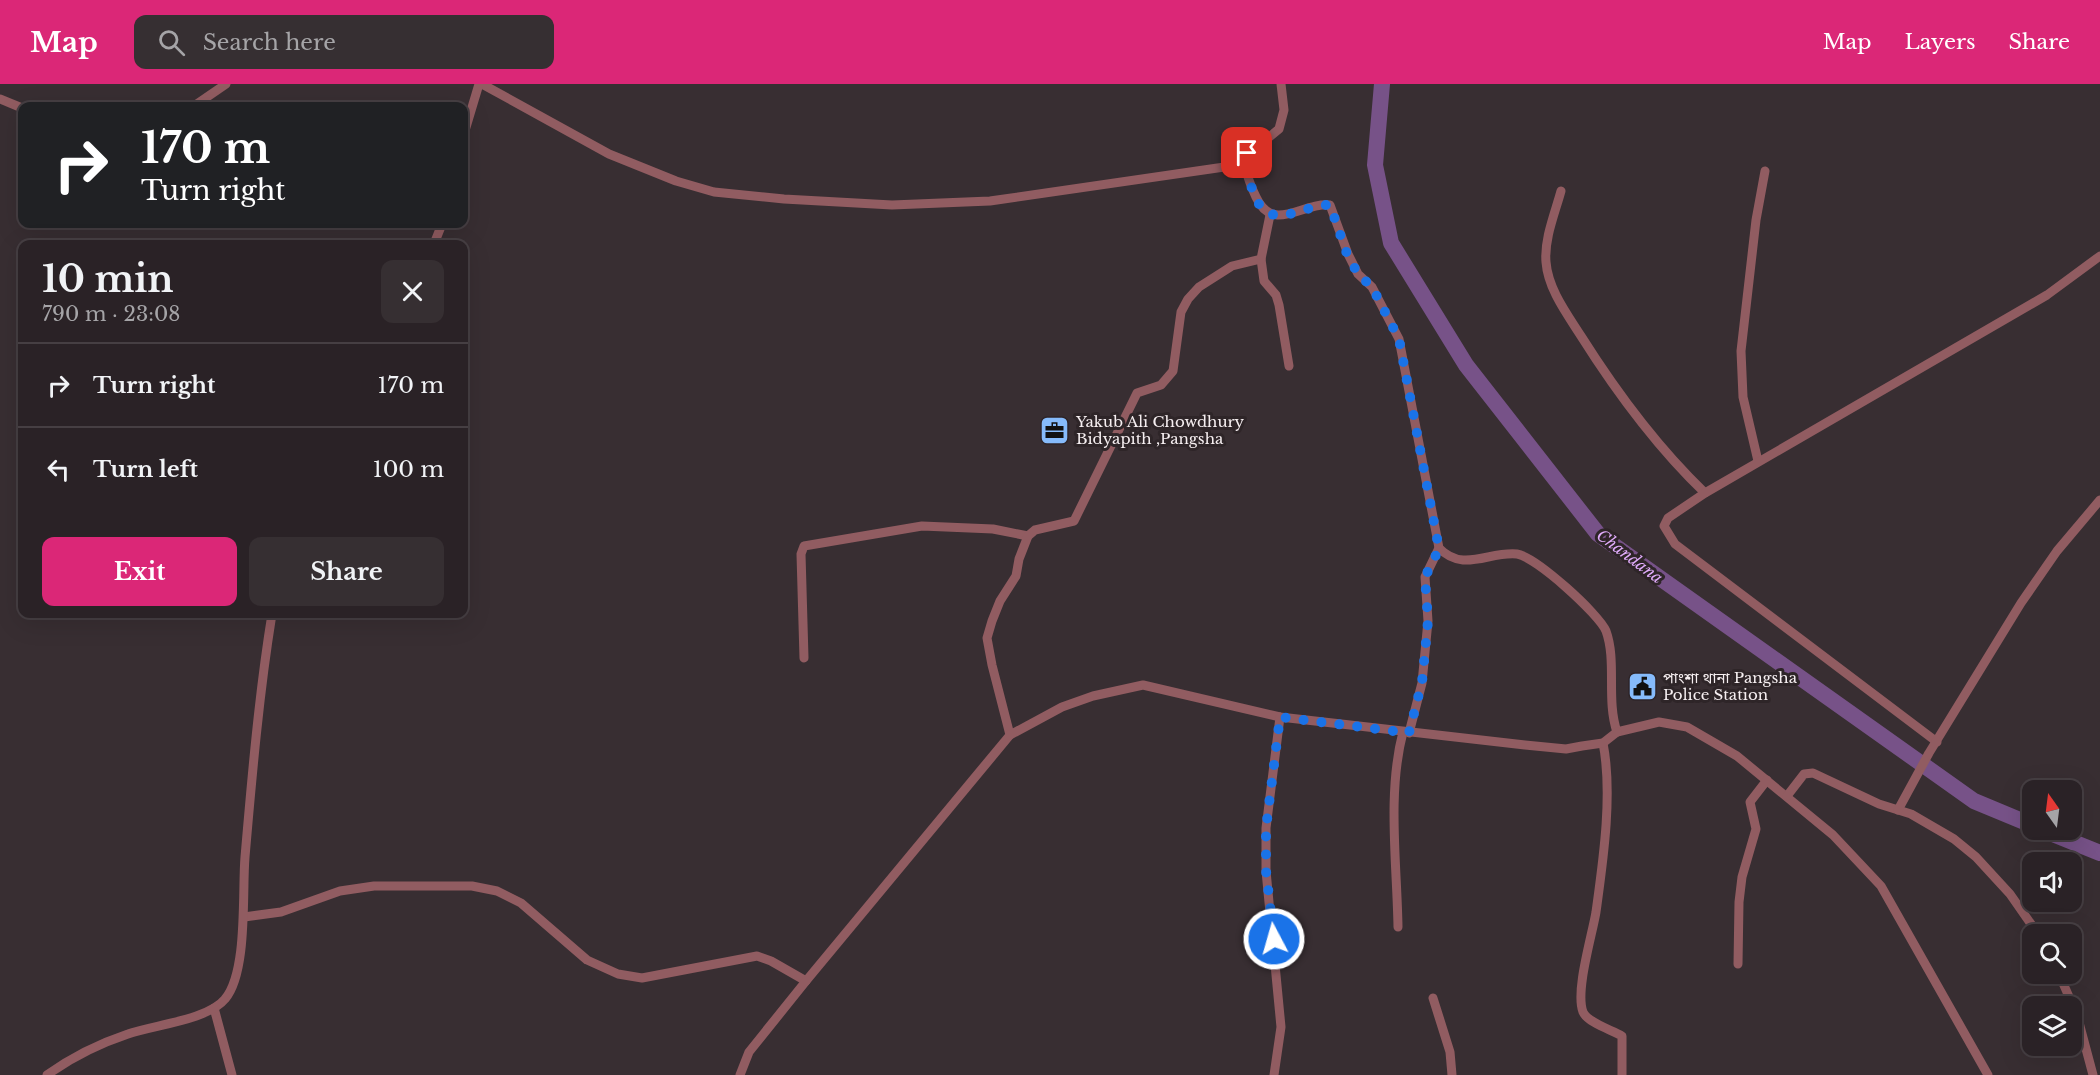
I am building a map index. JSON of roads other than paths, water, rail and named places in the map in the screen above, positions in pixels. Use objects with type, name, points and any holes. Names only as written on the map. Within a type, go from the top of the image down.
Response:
[{"type":"street","points":[[200,102],[226,84]]},
{"type":"street","points":[[468,122],[481,84],[609,154],[676,181],[714,192],[784,199],[892,205],[990,201],[1245,164]]},
{"type":"street","points":[[1281,84],[1283,121],[1279,129],[1247,153],[1245,164],[1248,180],[1262,208],[1270,214],[1284,215],[1330,205],[1347,254],[1358,274],[1372,287],[1383,307],[1399,339],[1406,369],[1439,549],[1425,577],[1428,621],[1423,672],[1406,732],[1398,751],[1394,797],[1398,927]]},
{"type":"street","points":[[0,99],[18,106]]},
{"type":"street","points":[[1758,461],[1743,397],[1741,351],[1756,220],[1765,171]]},
{"type":"street","points":[[1561,191],[1546,257],[1549,278],[1556,293],[1597,361],[1644,429],[1705,493]]},
{"type":"street","points":[[1270,214],[1261,259],[1264,281],[1276,295],[1279,305],[1289,366]]},
{"type":"street","points":[[1937,742],[1675,544],[1664,526],[1668,518],[1705,493],[2047,296],[2100,256]]},
{"type":"street","points":[[1011,735],[987,638],[1000,601],[1016,576],[1018,559],[1028,536],[1035,530],[1072,522],[1078,514],[1137,393],[1161,385],[1173,371],[1181,312],[1188,299],[1199,287],[1232,266],[1261,259]]},
{"type":"street","points":[[1898,810],[1929,753],[2021,603],[2057,551],[2100,500]]},
{"type":"street","points":[[804,658],[801,554],[804,546],[922,526],[993,529],[1028,536]]},
{"type":"street","points":[[1439,549],[1459,561],[1516,554],[1533,560],[1595,616],[1607,638],[1611,708],[1617,732]]},
{"type":"street","points":[[47,1075],[72,1057],[127,1034],[187,1018],[214,1008],[225,999],[232,985],[242,939],[244,868],[261,685],[271,618]]},
{"type":"street","points":[[740,1075],[749,1053],[806,981],[1011,735],[1034,720],[1093,696],[1143,685],[1280,717],[1566,748],[1603,743],[1617,732],[1659,722],[1687,727],[1716,742],[1767,780],[1833,836],[1881,886],[1988,1075]]},
{"type":"street","points":[[1274,1075],[1281,1027],[1266,871],[1266,828],[1280,717]]},
{"type":"street","points":[[1603,743],[1607,780],[1604,849],[1596,915],[1585,966],[1582,1006],[1587,1017],[1622,1036],[1622,1075]]},
{"type":"street","points":[[1786,796],[1804,774],[1813,773],[1863,797],[1934,826],[1976,857],[2010,894],[2031,924]]},
{"type":"street","points":[[1738,964],[1739,902],[1745,862],[1756,829],[1750,802],[1767,780]]},
{"type":"street","points":[[244,917],[281,912],[340,891],[363,887],[436,884],[472,886],[497,891],[521,903],[588,960],[618,974],[642,978],[757,956],[771,961],[806,981]]},
{"type":"street","points":[[2063,984],[2082,1029],[2093,1075]]},
{"type":"street","points":[[1433,998],[1450,1052],[1452,1075]]},
{"type":"street","points":[[214,1008],[232,1075]]},
{"type":"waterway","name":"Chandana","points":[[1382,84],[1375,165],[1391,243],[1466,365],[1598,534],[1974,801],[2022,821]]},
{"type":"waterway","name":"Chandana","points":[[2068,840],[2100,853]]},
{"type":"place","name":"Yakub Ali Chowdhury Bidyapith ,Pangsha","points":[[1055,430]]},
{"type":"place","name":"পাংশা থানা Pangsha Police Station","points":[[1642,686]]}]
